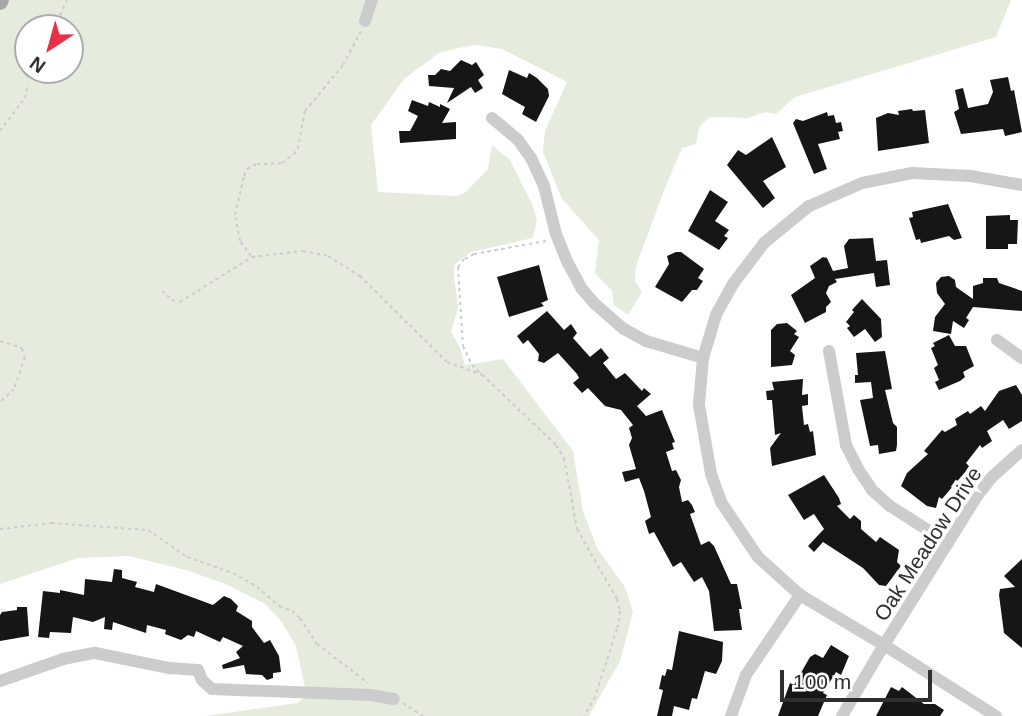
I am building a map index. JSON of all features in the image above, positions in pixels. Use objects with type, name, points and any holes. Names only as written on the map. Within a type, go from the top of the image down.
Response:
[{"type":"street","points":[[365,21],[372,0]]},
{"type":"street","points":[[492,118],[518,140],[531,158],[544,186],[557,239],[582,289],[611,319],[662,348],[703,358]]},
{"type":"street","name":"Oak Meadow Drive","points":[[1022,186],[971,176],[912,173],[862,183],[808,206],[764,243],[733,284],[716,315],[703,358],[699,405],[703,437],[721,502],[758,557],[800,595],[884,645],[977,496],[992,477],[1022,450]]},
{"type":"street","points":[[997,340],[1022,358]]},
{"type":"street","points":[[829,351],[846,445],[858,469],[873,490],[890,506],[948,543]]},
{"type":"street","points":[[731,716],[746,675],[800,595]]},
{"type":"street","points":[[842,716],[884,645],[996,716]]},
{"type":"street","points":[[0,681],[63,659],[95,653],[169,668],[198,670],[202,680],[212,689],[371,695],[394,699]]},
{"type":"path","points":[[252,257],[240,241],[235,215],[247,169],[257,164],[288,161],[298,149],[305,111],[343,65],[365,21]]},
{"type":"path","points":[[0,131],[25,98],[28,84]]},
{"type":"path","points":[[557,239],[474,254],[458,267],[466,357],[556,445],[564,458],[577,529],[617,598],[620,611],[617,629],[595,697],[584,716]]},
{"type":"path","points":[[162,291],[172,300],[180,302],[252,257],[303,251],[337,260],[360,275],[447,362],[484,375]]},
{"type":"path","points":[[0,341],[22,348],[25,357],[14,389],[0,402]]},
{"type":"path","points":[[0,529],[51,523],[148,530],[187,557],[233,573],[257,587],[279,607],[292,611],[300,618],[317,644],[372,685]]},
{"type":"path","points":[[394,699],[423,716]]},
{"type":"green space","points":[[0,0],[1011,0],[996,37],[795,97],[776,114],[765,112],[748,118],[711,117],[705,121],[699,128],[696,144],[682,148],[665,188],[636,266],[635,281],[642,292],[628,315],[614,305],[612,291],[595,273],[599,240],[562,199],[543,152],[545,131],[567,82],[502,49],[476,45],[458,48],[439,53],[404,79],[371,125],[378,192],[457,196],[466,192],[488,169],[492,145],[510,160],[532,204],[537,220],[533,238],[471,252],[455,264],[458,308],[451,332],[460,347],[465,365],[503,359],[573,451],[583,511],[597,548],[625,587],[633,612],[620,661],[589,716],[206,716],[297,703],[304,698],[305,687],[296,646],[281,621],[265,604],[228,585],[186,570],[129,556],[78,558],[0,584]]},
{"type":"building","points":[[461,60],[472,65],[476,62],[484,75],[478,80],[483,88],[475,93],[471,87],[447,103],[454,88],[429,86],[428,75],[435,75],[441,69],[450,71]]},
{"type":"building","points":[[509,70],[527,78],[529,73],[548,89],[549,96],[536,122],[522,114],[525,107],[502,94]]},
{"type":"building","points":[[1008,77],[1011,91],[1014,90],[1022,132],[1005,136],[1003,129],[961,134],[954,112],[959,109],[955,90],[963,88],[968,108],[988,104],[993,92],[990,80]]},
{"type":"building","points":[[412,100],[428,106],[429,102],[440,107],[440,104],[450,109],[442,123],[456,122],[456,139],[400,143],[399,131],[410,131],[418,116],[408,111]]},
{"type":"building","points":[[925,110],[929,143],[878,151],[876,118],[888,113],[899,115],[898,111]]},
{"type":"building","points":[[827,112],[828,116],[834,115],[836,123],[841,122],[843,131],[838,132],[840,139],[818,144],[827,169],[814,174],[793,123],[796,119],[803,121]]},
{"type":"building","points":[[772,137],[786,167],[763,181],[775,198],[763,208],[727,165],[738,150],[746,155]]},
{"type":"building","points":[[710,190],[728,202],[715,221],[729,230],[724,236],[728,238],[719,250],[688,231]]},
{"type":"building","points":[[948,204],[962,238],[954,240],[949,236],[921,243],[920,239],[916,240],[909,218],[913,217],[912,212]]},
{"type":"building","points":[[1010,215],[1010,220],[1018,220],[1017,244],[1008,244],[1008,249],[986,249],[986,216]]},
{"type":"building","points":[[873,238],[876,261],[887,260],[890,285],[876,287],[874,273],[835,279],[837,282],[829,286],[826,293],[831,302],[826,307],[826,312],[805,323],[791,295],[815,278],[810,266],[823,257],[827,258],[833,271],[848,268],[844,246],[849,239]]},
{"type":"building","points":[[681,252],[704,269],[698,278],[703,281],[697,290],[692,290],[682,302],[655,287],[669,264],[667,256]]},
{"type":"building","points":[[539,265],[548,300],[541,303],[544,306],[509,317],[497,277]]},
{"type":"building","points":[[949,276],[955,280],[956,287],[973,299],[973,286],[983,283],[983,278],[997,278],[999,283],[1022,291],[1022,311],[973,307],[966,318],[969,320],[964,328],[953,321],[951,334],[933,331],[935,317],[945,304],[937,293],[936,283],[941,277]]},
{"type":"building","points":[[862,299],[881,319],[882,337],[875,342],[865,329],[854,337],[847,328],[850,326],[846,322],[854,312],[852,310]]},
{"type":"building","points":[[547,311],[564,330],[571,324],[577,333],[573,338],[590,357],[601,348],[609,358],[603,363],[616,379],[625,373],[642,391],[644,388],[651,394],[637,406],[646,416],[662,410],[675,442],[672,443],[674,449],[666,452],[672,471],[676,470],[681,480],[679,487],[682,502],[688,500],[692,505],[695,512],[690,514],[701,545],[709,541],[714,546],[731,584],[737,584],[742,609],[739,609],[742,630],[714,631],[709,591],[702,577],[694,582],[681,562],[673,567],[654,532],[649,534],[645,521],[651,517],[639,478],[625,482],[622,472],[636,469],[629,445],[632,438],[629,428],[633,425],[621,410],[605,406],[588,388],[582,393],[573,383],[579,378],[577,374],[558,353],[544,363],[538,361],[539,354],[528,340],[523,344],[517,336]]},
{"type":"building","points":[[787,323],[797,331],[794,334],[799,337],[790,351],[795,355],[792,365],[771,367],[771,330],[777,324]]},
{"type":"building","points":[[949,335],[955,346],[966,346],[974,366],[963,372],[965,377],[960,381],[939,390],[935,382],[939,380],[934,368],[938,365],[931,348],[935,346],[933,343]]},
{"type":"building","points":[[885,351],[892,389],[885,390],[893,423],[897,427],[897,445],[896,451],[879,454],[878,445],[870,446],[860,400],[873,398],[871,382],[855,383],[855,375],[858,375],[856,353]]},
{"type":"building","points":[[803,379],[802,395],[808,394],[808,405],[802,406],[804,425],[808,424],[810,432],[813,431],[816,455],[772,466],[770,448],[781,433],[775,435],[772,400],[767,400],[766,391],[774,390],[772,382]]},
{"type":"building","points":[[1016,385],[1022,395],[1022,421],[1009,429],[1003,420],[987,431],[992,441],[982,448],[980,445],[966,463],[969,466],[966,471],[942,499],[939,497],[936,508],[927,506],[901,486],[907,473],[928,454],[924,451],[942,430],[945,432],[957,425],[955,419],[968,411],[970,414],[981,406],[985,411],[999,391]]},
{"type":"building","points":[[824,475],[839,498],[841,504],[837,506],[850,519],[854,515],[861,521],[861,529],[876,542],[880,537],[899,550],[897,562],[901,566],[886,586],[879,585],[863,568],[823,542],[814,552],[808,546],[824,529],[814,514],[804,520],[788,495]]},
{"type":"building","points":[[1022,559],[1022,648],[1004,633],[999,595],[1000,589],[1015,587],[1004,576]]},
{"type":"building","points":[[114,569],[122,570],[122,578],[137,582],[135,587],[154,592],[156,584],[213,605],[224,596],[231,599],[238,606],[236,611],[252,621],[252,627],[264,643],[270,640],[279,656],[281,672],[273,673],[273,678],[267,680],[262,675],[246,674],[244,665],[223,669],[222,665],[240,658],[236,652],[243,646],[223,637],[220,642],[196,631],[194,637],[188,635],[181,640],[165,634],[166,630],[147,625],[146,633],[113,622],[112,630],[104,629],[105,617],[93,622],[73,617],[71,633],[50,632],[49,638],[38,637],[43,591],[60,593],[60,590],[84,595],[85,579],[112,582]]},
{"type":"building","points":[[17,607],[27,607],[29,636],[0,641],[0,615],[2,612],[17,610]]},
{"type":"building","points":[[679,631],[723,642],[722,661],[716,674],[705,671],[697,699],[692,698],[689,710],[674,706],[672,716],[657,716],[663,690],[659,689],[662,675],[665,676],[667,669],[672,670]]},
{"type":"building","points":[[831,645],[849,656],[841,675],[836,672],[823,693],[827,695],[818,716],[778,716],[790,683],[794,685],[810,657],[815,654],[823,658]]},
{"type":"building","points":[[891,687],[899,691],[902,687],[924,704],[935,704],[944,710],[940,716],[876,716]]}]
